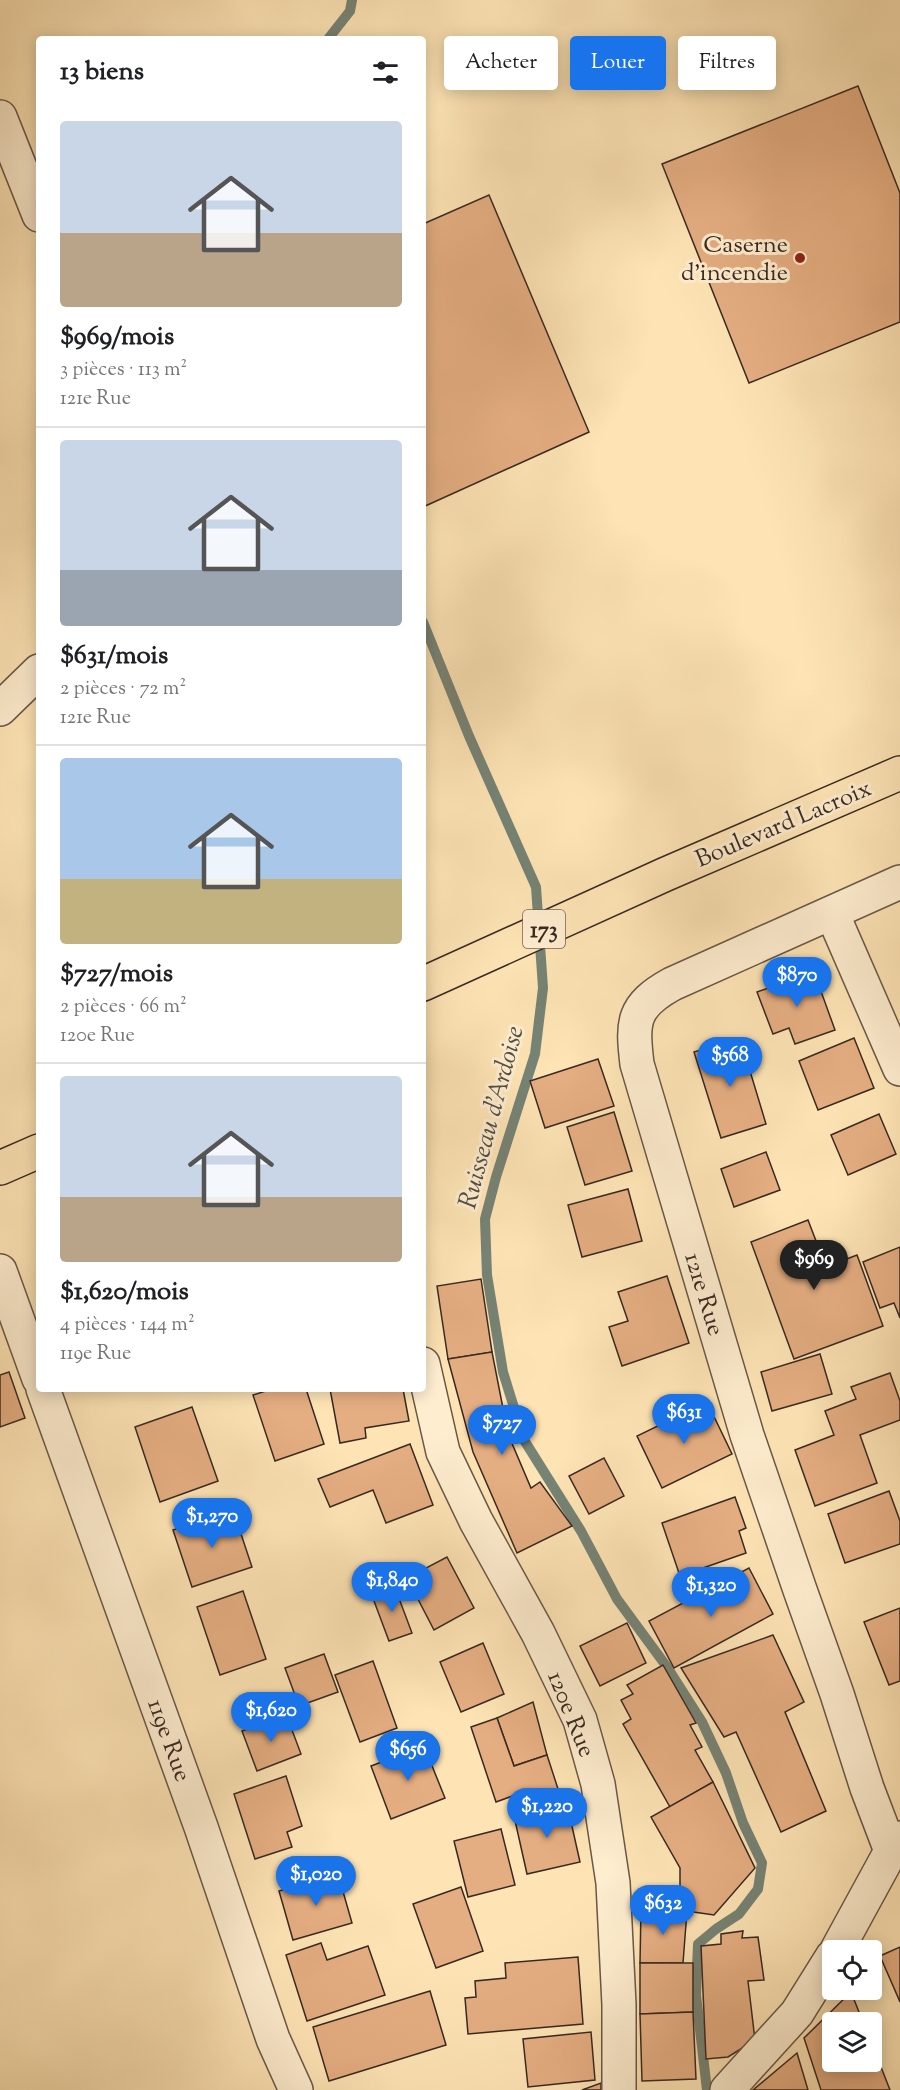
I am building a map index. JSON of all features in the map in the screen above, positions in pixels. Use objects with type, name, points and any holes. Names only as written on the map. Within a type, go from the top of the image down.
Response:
[{"type":"main road","name":"Boulevard Lacroix","points":[[426,983],[666,874],[900,773]]},
{"type":"main road","points":[[0,1168],[36,1152]]},
{"type":"street","points":[[0,117],[36,207]]},
{"type":"street","points":[[0,709],[36,674]]},
{"type":"street","name":"121e Rue","points":[[895,1845],[867,1788],[837,1694],[747,1435],[637,1064],[633,1032],[640,1009],[655,993],[900,882]]},
{"type":"street","points":[[832,913],[900,1069]]},
{"type":"street","points":[[0,1271],[36,1371]]},
{"type":"street","name":"120e Rue","points":[[426,1377],[443,1452],[476,1521],[538,1633],[580,1720],[598,1784],[613,1883],[619,2005],[619,2090]]},
{"type":"street","name":"119e Rue","points":[[44,1392],[201,1827],[273,2039],[296,2090]]},
{"type":"street","points":[[843,1940],[895,1845]]},
{"type":"street","points":[[727,2090],[797,2013],[822,1973]]},
{"type":"building","name":"Caserne d'incendie","points":[[858,86],[900,193],[900,322],[749,383],[662,164]]},
{"type":"building","points":[[489,195],[589,432],[426,506],[426,223]]},
{"type":"building","points":[[814,972],[835,1030],[795,1044],[789,1028],[773,1034],[757,992]]},
{"type":"building","points":[[740,1038],[766,1124],[721,1138],[694,1052]]},
{"type":"building","points":[[854,1038],[874,1088],[818,1110],[799,1061]]},
{"type":"building","points":[[598,1059],[614,1106],[545,1128],[530,1081]]},
{"type":"building","points":[[614,1112],[632,1171],[585,1185],[567,1127]]},
{"type":"building","points":[[879,1114],[896,1154],[848,1175],[831,1135]]},
{"type":"building","points":[[766,1152],[780,1190],[734,1207],[721,1169]]},
{"type":"building","points":[[628,1189],[642,1241],[582,1257],[568,1205]]},
{"type":"building","points":[[808,1220],[826,1267],[857,1255],[883,1326],[794,1359],[751,1242]]},
{"type":"building","points":[[900,1247],[900,1318],[894,1303],[880,1308],[863,1262]]},
{"type":"building","points":[[667,1276],[689,1343],[622,1366],[609,1327],[628,1321],[618,1292]]},
{"type":"building","points":[[481,1279],[492,1352],[448,1359],[437,1286]]},
{"type":"building","points":[[492,1352],[508,1434],[531,1488],[540,1482],[572,1526],[517,1553],[473,1452],[448,1359]]},
{"type":"building","points":[[820,1354],[832,1394],[772,1411],[761,1372]]},
{"type":"building","points":[[9,1372],[25,1418],[0,1427],[0,1375]]},
{"type":"building","points":[[890,1373],[900,1401],[900,1420],[860,1435],[877,1483],[815,1506],[795,1450],[834,1435],[825,1411],[856,1399],[851,1387]]},
{"type":"building","points":[[262,1392],[307,1392],[324,1444],[275,1461],[253,1395]]},
{"type":"building","points":[[331,1392],[404,1392],[409,1421],[365,1428],[366,1438],[340,1443]]},
{"type":"building","points":[[707,1402],[732,1454],[662,1488],[637,1436]]},
{"type":"building","points":[[192,1407],[218,1481],[160,1502],[135,1427]]},
{"type":"building","points":[[410,1444],[433,1505],[386,1523],[373,1490],[330,1507],[318,1479]]},
{"type":"building","points":[[604,1458],[624,1496],[589,1514],[569,1476]]},
{"type":"building","points":[[889,1491],[900,1521],[900,1544],[845,1563],[828,1514]]},
{"type":"building","points":[[735,1497],[746,1528],[739,1531],[746,1553],[680,1576],[662,1523]]},
{"type":"building","points":[[233,1510],[252,1567],[192,1587],[173,1530]]},
{"type":"building","points":[[447,1557],[474,1608],[434,1630],[407,1578]]},
{"type":"building","points":[[749,1568],[773,1614],[674,1668],[649,1621]]},
{"type":"building","points":[[394,1585],[412,1633],[389,1641],[371,1593]]},
{"type":"building","points":[[243,1591],[266,1659],[220,1675],[197,1607]]},
{"type":"building","points":[[900,1608],[900,1681],[889,1685],[864,1622]]},
{"type":"building","points":[[627,1623],[646,1663],[600,1686],[580,1646]]},
{"type":"building","points":[[773,1635],[804,1702],[785,1712],[826,1811],[781,1832],[736,1732],[724,1737],[681,1668]]},
{"type":"building","points":[[483,1643],[504,1694],[461,1712],[440,1662]]},
{"type":"building","points":[[324,1654],[338,1692],[299,1706],[285,1668]]},
{"type":"building","points":[[373,1661],[397,1728],[360,1742],[335,1675]]},
{"type":"building","points":[[663,1665],[696,1723],[690,1725],[702,1747],[695,1750],[713,1782],[670,1807],[623,1724],[631,1719],[621,1700],[633,1694],[627,1685]]},
{"type":"building","points":[[533,1702],[547,1755],[514,1766],[497,1718]]},
{"type":"building","points":[[286,1714],[301,1754],[257,1771],[242,1731]]},
{"type":"building","points":[[497,1718],[514,1766],[547,1755],[559,1792],[519,1806],[515,1795],[496,1802],[471,1727]]},
{"type":"building","points":[[424,1746],[445,1798],[391,1819],[371,1766]]},
{"type":"building","points":[[286,1776],[302,1826],[287,1832],[292,1847],[255,1859],[234,1794]]},
{"type":"building","points":[[713,1782],[755,1868],[714,1915],[680,1910],[680,1868],[651,1817]]},
{"type":"building","points":[[567,1804],[580,1862],[527,1874],[514,1816]]},
{"type":"building","points":[[501,1829],[515,1885],[468,1897],[454,1841]]},
{"type":"building","points":[[338,1874],[352,1923],[293,1940],[279,1891]]},
{"type":"building","points":[[461,1887],[483,1951],[436,1968],[413,1904]]},
{"type":"building","points":[[641,1908],[687,1911],[683,1963],[640,1963]]},
{"type":"building","points":[[743,1931],[742,1938],[758,1937],[764,1980],[748,1981],[755,2040],[728,2057],[706,2059],[701,1946],[721,1944],[721,1934]]},
{"type":"building","points":[[321,1943],[327,1960],[368,1946],[385,1995],[307,2021],[286,1955]]},
{"type":"building","points":[[900,1947],[900,2002],[882,1961],[882,1955]]},
{"type":"building","points":[[578,1957],[583,2024],[468,2034],[465,1998],[476,1997],[475,1981],[506,1978],[505,1963]]},
{"type":"building","points":[[640,1963],[693,1963],[693,2012],[640,2014]]},
{"type":"building","points":[[430,1991],[446,2045],[329,2081],[313,2027]]},
{"type":"building","points":[[843,2000],[854,2000],[859,2012],[831,2012]]},
{"type":"building","points":[[693,2012],[696,2079],[642,2081],[640,2014]]},
{"type":"building","points":[[822,2020],[822,2072],[882,2072],[882,2070],[890,2090],[821,2090],[804,2038]]},
{"type":"building","points":[[591,2032],[595,2080],[528,2087],[523,2039]]},
{"type":"building","points":[[797,2053],[808,2090],[753,2090]]},
{"type":"building","points":[[601,2083],[601,2090],[582,2090]]},
{"type":"waterway","name":"Ruisseau d'Ardoise","points":[[330,36],[350,11],[352,0]]},
{"type":"waterway","name":"Ruisseau d'Ardoise","points":[[426,629],[469,736],[536,887],[543,988],[535,1054],[485,1219],[487,1275],[503,1372],[524,1440],[581,1531],[617,1599],[667,1667],[702,1722],[726,1773],[743,1823],[762,1863],[758,1889],[739,1914],[698,1944],[696,1995],[707,2090]]},
{"type":"place","name":"Caserne d'incendie","points":[[800,258]]}]
